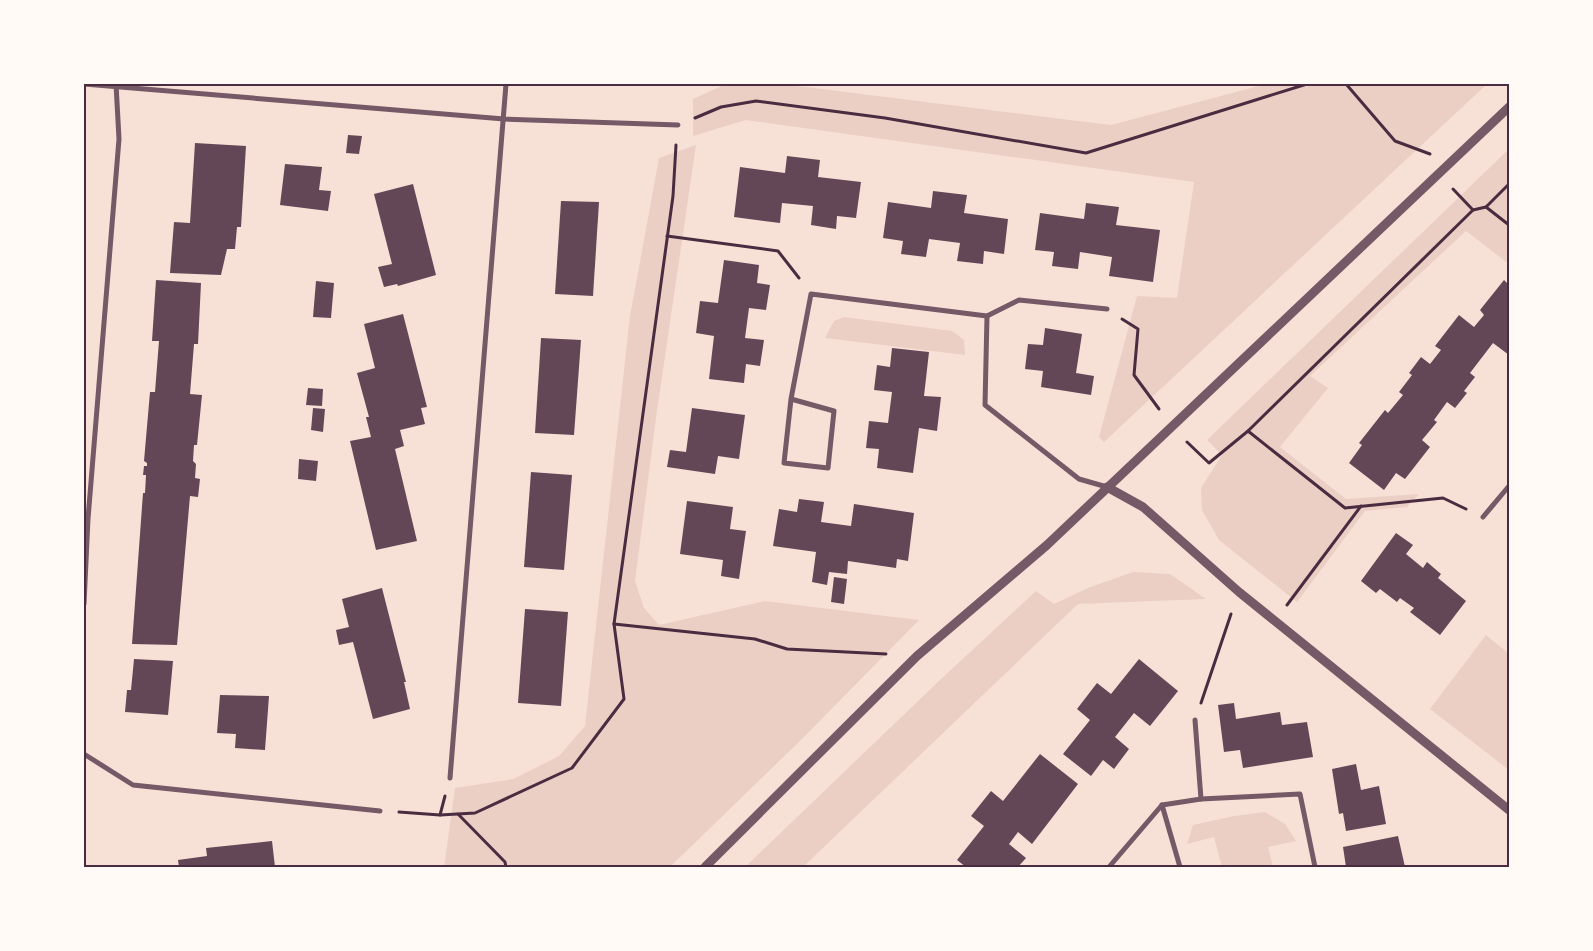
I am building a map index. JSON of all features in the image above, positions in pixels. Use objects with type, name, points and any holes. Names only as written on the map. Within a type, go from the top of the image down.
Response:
[{"type":"street","points":[[84,84],[116,85],[504,119],[678,125]]},
{"type":"street","points":[[450,778],[506,84]]},
{"type":"street","points":[[84,604],[86,518],[118,140],[116,85]]},
{"type":"street","points":[[705,867],[916,656],[1047,545],[1509,107]]},
{"type":"street","points":[[791,399],[834,411],[828,468],[784,463],[791,399],[812,294],[987,316],[1019,300],[1107,309]]},
{"type":"street","points":[[987,316],[985,405],[1079,479],[1107,487],[1143,507],[1239,592],[1509,810]]},
{"type":"street","points":[[1483,517],[1509,486]]},
{"type":"street","points":[[1195,720],[1202,799]]},
{"type":"street","points":[[84,754],[132,785],[380,811]]},
{"type":"street","points":[[1110,867],[1162,805],[1202,799],[1300,794],[1315,867]]},
{"type":"street","points":[[1162,805],[1180,867]]},
{"type":"path","points":[[1346,84],[1395,141],[1440,158],[1438,174],[1473,210]]},
{"type":"path","points":[[1107,309],[1138,329],[1134,374],[1172,427],[1209,463],[1248,431],[1473,210],[1486,207],[1509,184]]},
{"type":"path","points":[[1486,207],[1509,224]]},
{"type":"path","points":[[667,236],[778,250],[812,294]]},
{"type":"path","points":[[1248,431],[1345,508],[1443,498],[1483,517]]},
{"type":"path","points":[[1275,621],[1361,506]]},
{"type":"path","points":[[1195,720],[1239,592]]},
{"type":"path","points":[[614,624],[755,639],[787,649],[916,656]]},
{"type":"path","points":[[380,811],[440,815],[450,778]]},
{"type":"path","points":[[458,814],[505,862],[506,867]]},
{"type":"shaded area","points":[[726,84],[778,84],[1111,125],[1266,84],[1487,84],[1104,442],[1099,437],[1137,296],[1177,298],[1194,182],[746,120],[693,136],[693,99]]},
{"type":"shaded area","points":[[696,145],[656,418],[635,581],[644,608],[659,625],[765,601],[919,620],[803,738],[670,867],[444,867],[455,788],[513,779],[559,756],[585,726],[630,316],[659,158]]},
{"type":"shaded area","points":[[1509,149],[1509,264],[1466,231],[1310,376],[1328,388],[1280,447],[1346,499],[1419,494],[1407,507],[1365,511],[1297,602],[1219,540],[1202,510],[1201,488],[1222,455],[1207,440]]},
{"type":"shaded area","points":[[844,317],[952,331],[964,340],[965,355],[825,338],[834,321]]},
{"type":"shaded area","points":[[1133,572],[1170,574],[1206,599],[1078,604],[803,867],[745,867],[941,679],[1036,591],[1054,604],[1088,588]]},
{"type":"shaded area","points":[[1486,635],[1509,654],[1509,770],[1430,709]]},
{"type":"shaded area","points":[[1265,812],[1285,824],[1296,841],[1268,847],[1273,867],[1222,867],[1214,837],[1187,844],[1193,825],[1234,816]]},
{"type":"building","points":[[348,135],[362,136],[359,154],[346,153]]},
{"type":"building","points":[[195,143],[246,146],[241,227],[237,227],[235,249],[227,249],[221,275],[170,273],[174,222],[190,223]]},
{"type":"building","points":[[787,156],[820,160],[818,177],[861,182],[856,218],[837,216],[836,229],[811,225],[813,206],[782,203],[780,223],[734,217],[740,167],[785,173]]},
{"type":"building","points":[[285,164],[322,167],[319,190],[331,191],[328,211],[280,205]]},
{"type":"building","points":[[413,184],[436,275],[398,286],[397,284],[384,287],[378,267],[392,264],[374,194]]},
{"type":"building","points":[[933,191],[967,195],[964,213],[1008,219],[1004,254],[984,251],[983,264],[957,261],[960,243],[929,239],[926,257],[901,254],[903,241],[883,238],[888,202],[931,208]]},
{"type":"building","points":[[561,201],[599,202],[593,296],[555,294]]},
{"type":"building","points":[[1086,203],[1119,207],[1116,225],[1160,230],[1153,282],[1109,276],[1112,257],[1080,252],[1078,269],[1052,266],[1054,252],[1035,250],[1040,213],[1084,219]]},
{"type":"building","points":[[724,260],[759,265],[757,283],[770,285],[766,310],[749,308],[745,338],[764,340],[760,366],[746,364],[744,383],[709,379],[714,336],[696,333],[700,301],[718,303]]},
{"type":"building","points":[[156,280],[201,283],[198,344],[194,344],[190,394],[202,395],[197,445],[194,445],[193,461],[196,464],[195,478],[200,479],[198,497],[190,496],[177,645],[132,644],[143,493],[145,493],[146,475],[143,475],[144,466],[147,466],[147,463],[144,461],[150,392],[155,392],[159,341],[152,341]]},
{"type":"building","points":[[1504,280],[1509,285],[1509,355],[1493,343],[1470,373],[1475,377],[1464,391],[1467,393],[1455,408],[1447,402],[1434,420],[1437,422],[1422,440],[1430,447],[1405,479],[1396,473],[1384,490],[1349,463],[1362,445],[1359,443],[1385,410],[1388,413],[1403,395],[1399,392],[1412,375],[1409,373],[1421,357],[1430,364],[1441,350],[1435,346],[1459,315],[1474,327],[1484,315],[1480,310]]},
{"type":"building","points":[[316,281],[334,283],[331,318],[313,317]]},
{"type":"building","points":[[403,314],[427,407],[421,408],[425,424],[400,430],[404,446],[395,449],[417,541],[376,550],[350,441],[371,437],[366,417],[369,417],[357,373],[375,368],[364,324]]},
{"type":"building","points":[[1045,328],[1082,334],[1076,373],[1094,376],[1091,395],[1041,387],[1043,371],[1025,369],[1028,344],[1043,345]]},
{"type":"building","points":[[541,338],[581,340],[574,435],[535,433]]},
{"type":"building","points":[[892,348],[929,352],[924,396],[941,397],[937,431],[919,428],[913,473],[877,468],[879,449],[866,448],[869,421],[888,423],[892,392],[874,390],[877,365],[890,367]]},
{"type":"building","points":[[308,388],[323,389],[322,406],[306,405]]},
{"type":"building","points":[[313,408],[325,409],[323,432],[311,430]]},
{"type":"building","points":[[692,408],[745,415],[739,459],[718,456],[715,474],[667,467],[670,450],[686,452]]},
{"type":"building","points":[[299,459],[318,461],[316,481],[298,479]]},
{"type":"building","points":[[531,472],[572,475],[564,570],[524,567]]},
{"type":"building","points":[[799,499],[824,502],[821,522],[851,526],[854,504],[914,513],[908,561],[897,559],[896,568],[848,561],[847,574],[829,572],[827,585],[812,582],[816,552],[773,546],[779,509],[797,512]]},
{"type":"building","points":[[687,501],[733,507],[730,529],[746,531],[739,579],[721,576],[723,560],[680,554]]},
{"type":"building","points":[[1396,533],[1413,545],[1406,554],[1423,568],[1427,562],[1441,574],[1438,578],[1466,601],[1440,635],[1410,612],[1414,608],[1400,598],[1397,602],[1380,589],[1376,593],[1361,581]]},
{"type":"building","points":[[834,577],[847,579],[844,604],[831,602]]},
{"type":"building","points":[[382,588],[406,682],[404,682],[410,709],[373,719],[353,642],[339,645],[336,630],[349,627],[342,599]]},
{"type":"building","points":[[525,609],[568,612],[561,706],[518,703]]},
{"type":"building","points":[[134,659],[173,661],[168,715],[125,712],[127,690],[131,690]]},
{"type":"building","points":[[1139,659],[1178,691],[1150,726],[1134,713],[1115,737],[1129,749],[1114,769],[1103,760],[1091,776],[1063,754],[1090,720],[1077,709],[1097,683],[1111,694]]},
{"type":"building","points":[[220,695],[269,696],[265,750],[235,748],[236,734],[217,733]]},
{"type":"building","points":[[1234,703],[1236,719],[1280,712],[1282,725],[1307,722],[1313,757],[1243,768],[1240,750],[1224,752],[1218,705]]},
{"type":"building","points":[[1040,754],[1078,784],[1032,844],[1018,832],[1009,844],[1026,858],[1018,867],[966,867],[957,860],[984,826],[971,816],[991,791],[1003,801]]},
{"type":"building","points":[[1356,764],[1361,790],[1379,786],[1386,824],[1346,831],[1343,813],[1339,814],[1332,769]]},
{"type":"building","points":[[1398,836],[1405,867],[1355,867],[1355,865],[1346,867],[1343,847]]},
{"type":"building","points":[[272,841],[275,867],[179,867],[178,860],[207,856],[206,848]]}]
